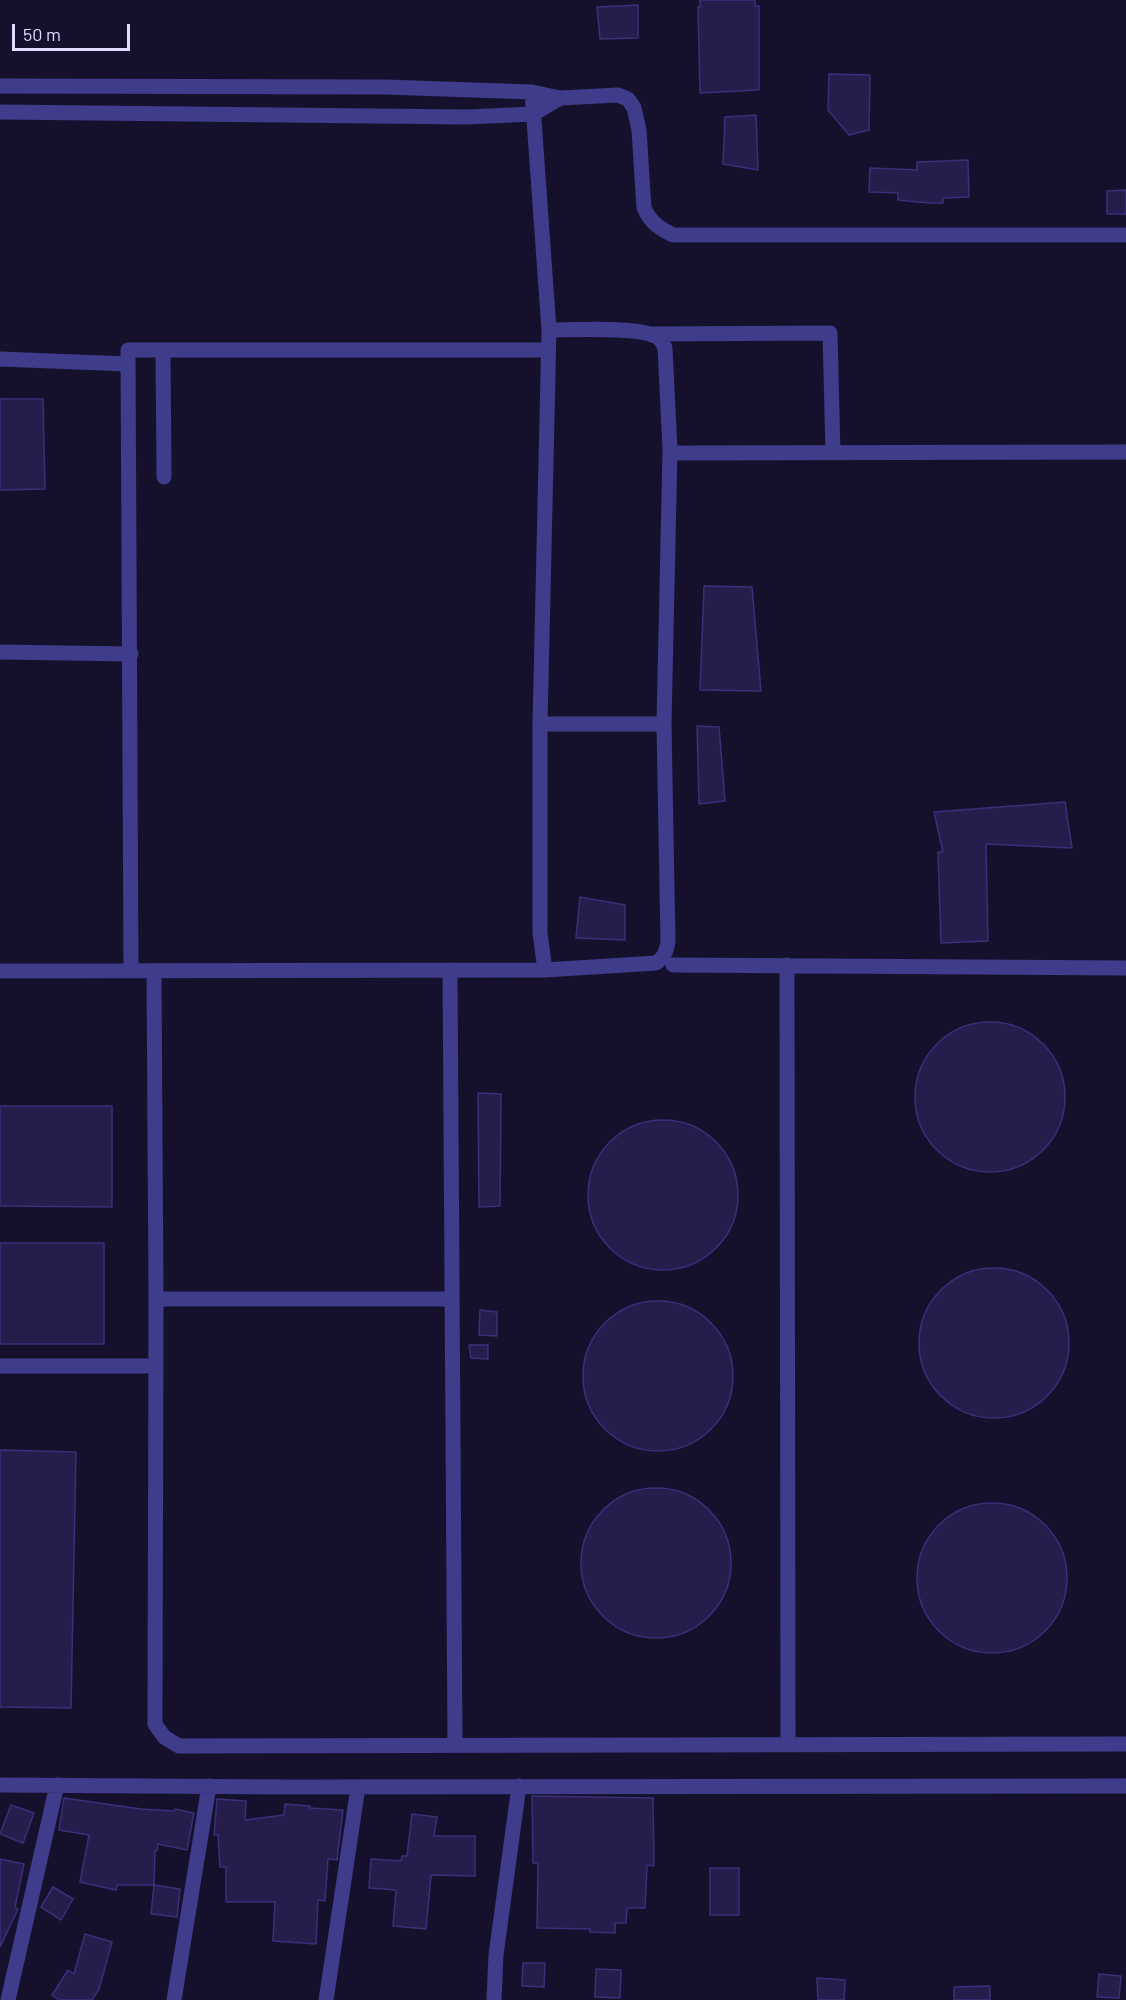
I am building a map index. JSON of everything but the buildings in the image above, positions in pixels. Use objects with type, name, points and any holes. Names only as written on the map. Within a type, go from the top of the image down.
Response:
[{"type":"street","points":[[0,86],[385,87],[532,92],[560,98],[618,95],[628,99],[634,108],[639,130],[644,208],[648,218],[656,226],[673,235],[1126,235]]},
{"type":"street","points":[[532,92],[549,330],[540,724],[540,933],[545,970]]},
{"type":"street","points":[[0,112],[455,117],[533,114],[560,98]]},
{"type":"street","points":[[549,330],[630,331],[650,334],[830,333],[833,453]]},
{"type":"street","points":[[0,971],[545,970],[656,963],[661,960],[668,942],[664,724],[670,453],[665,348],[660,338],[650,334]]},
{"type":"street","points":[[131,971],[128,351],[548,350]]},
{"type":"street","points":[[163,351],[164,477]]},
{"type":"street","points":[[0,359],[128,364]]},
{"type":"street","points":[[670,453],[1126,452]]},
{"type":"street","points":[[0,652],[131,654]]},
{"type":"street","points":[[540,724],[664,724]]},
{"type":"street","points":[[673,965],[1126,968]]},
{"type":"street","points":[[787,965],[788,1744]]},
{"type":"street","points":[[450,970],[455,1745]]},
{"type":"street","points":[[154,971],[155,1724],[164,1737],[179,1746],[1126,1744]]},
{"type":"street","points":[[156,1299],[452,1299]]},
{"type":"street","points":[[0,1366],[156,1366]]},
{"type":"street","points":[[0,1785],[1126,1786]]},
{"type":"street","points":[[8,2000],[57,1785]]},
{"type":"street","points":[[174,2000],[209,1786]]},
{"type":"street","points":[[494,2000],[496,1955],[519,1786]]},
{"type":"street","points":[[326,2000],[358,1787]]}]
